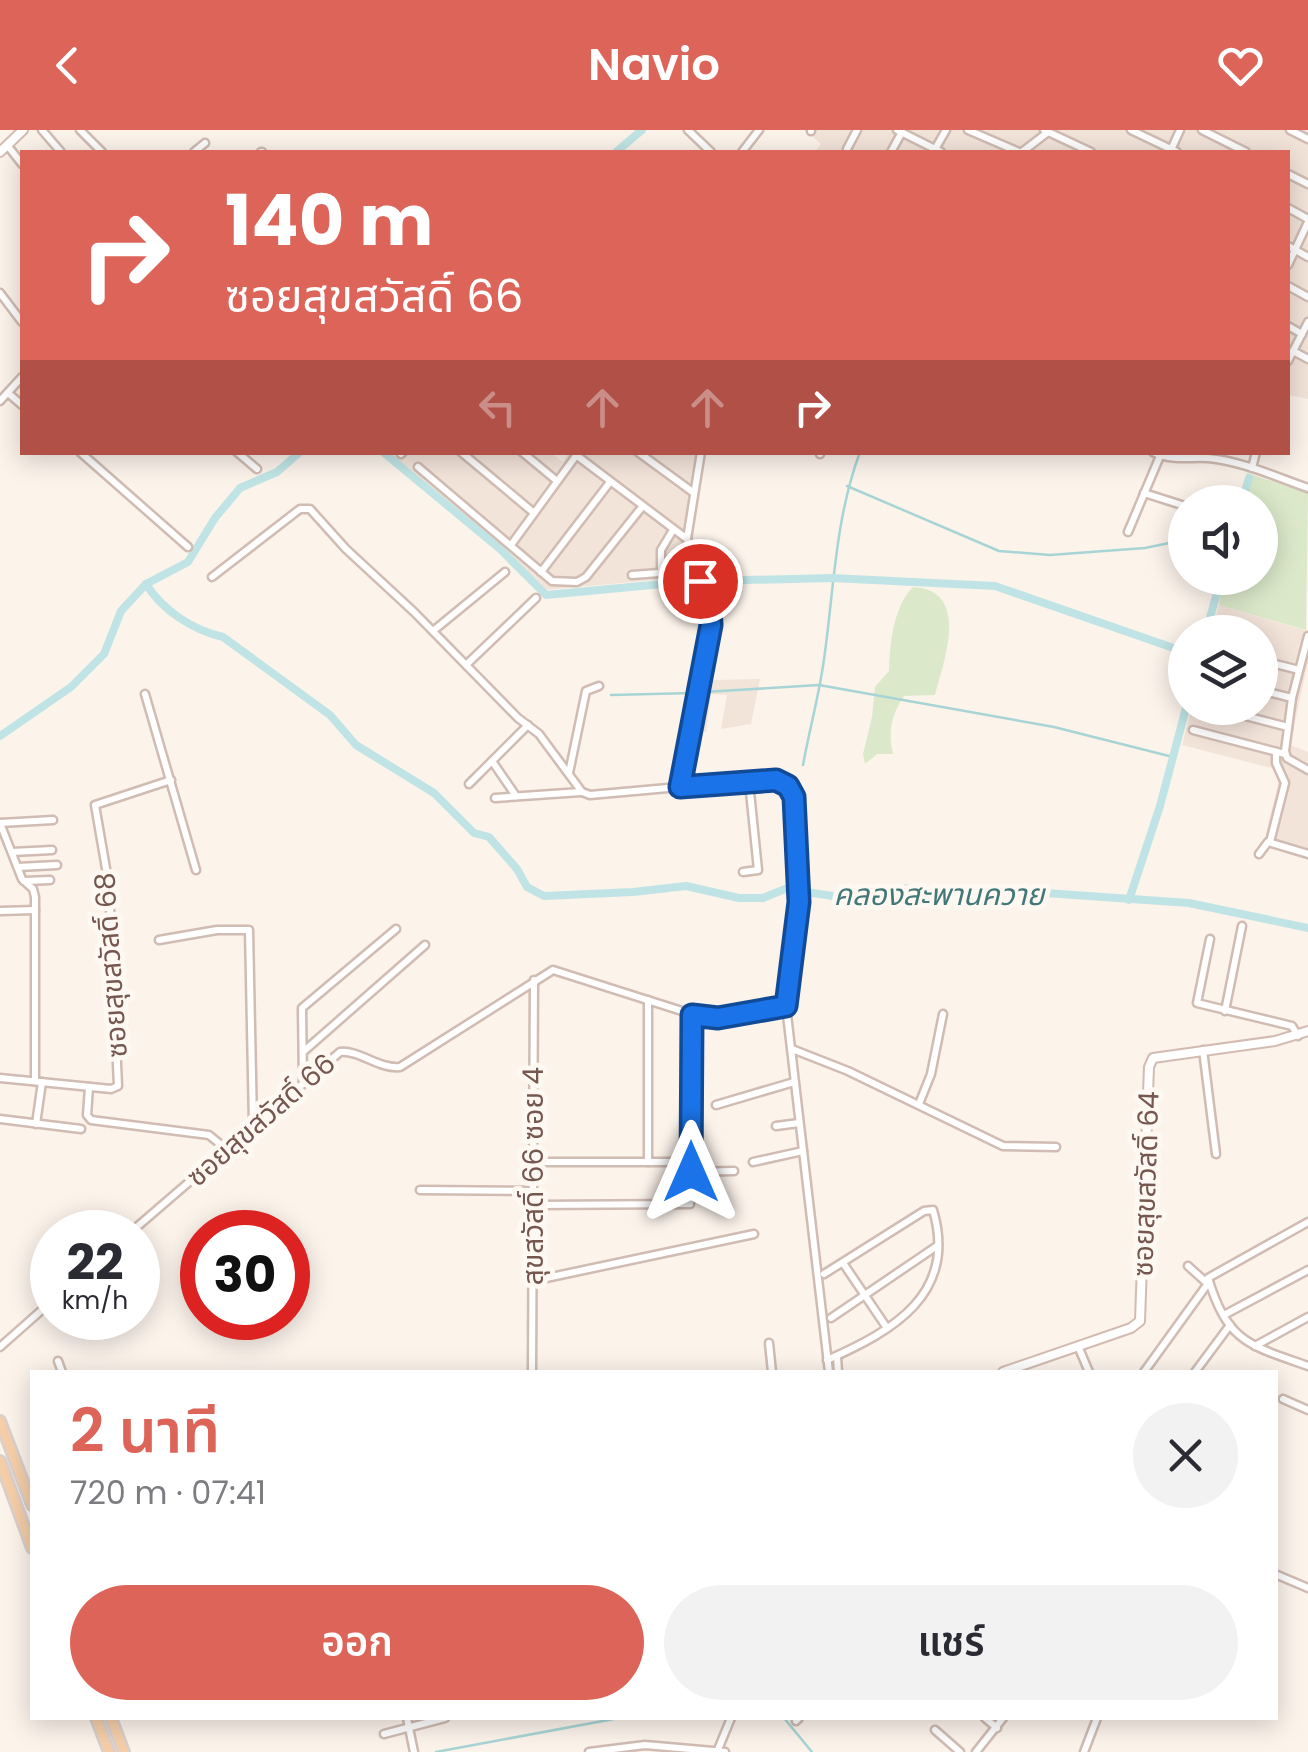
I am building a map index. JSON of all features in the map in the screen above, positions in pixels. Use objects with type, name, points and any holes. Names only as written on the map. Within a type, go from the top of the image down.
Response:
[{"type":"main road","points":[[0,1421],[30,1500]]},
{"type":"main road","points":[[0,1461],[3,1479],[30,1543]]},
{"type":"main road","points":[[97,1720],[109,1752]]},
{"type":"main road","points":[[112,1720],[124,1752]]},
{"type":"street","points":[[3,149],[23,130]]},
{"type":"street","points":[[42,130],[60,150]]},
{"type":"street","points":[[80,130],[100,150]]},
{"type":"street","points":[[744,150],[759,130]]},
{"type":"street","points":[[847,150],[857,130]]},
{"type":"street","points":[[968,130],[1016,150]]},
{"type":"street","points":[[1131,130],[1172,150]]},
{"type":"street","points":[[1202,130],[1242,150]]},
{"type":"street","points":[[1290,130],[1308,139]]},
{"type":"street","points":[[900,131],[935,150]]},
{"type":"street","points":[[1023,150],[1046,131],[1087,150]]},
{"type":"street","points":[[197,150],[206,143]]},
{"type":"street","points":[[1308,220],[1291,249],[1308,257]]},
{"type":"street","points":[[0,293],[20,319]]},
{"type":"street","points":[[1290,358],[1308,322]]},
{"type":"street","points":[[1290,327],[1302,334]]},
{"type":"street","points":[[1293,351],[1308,359]]},
{"type":"street","points":[[0,401],[20,379]]},
{"type":"street","points":[[8,392],[20,402]]},
{"type":"street","points":[[83,455],[188,546]]},
{"type":"street","points":[[240,455],[256,469]]},
{"type":"street","points":[[465,455],[534,513]]},
{"type":"street","points":[[526,455],[557,481]]},
{"type":"street","points":[[511,545],[576,455]]},
{"type":"street","points":[[578,455],[687,539]]},
{"type":"street","points":[[642,455],[694,493]]},
{"type":"street","points":[[680,787],[711,625],[710,607],[687,539],[700,455]]},
{"type":"street","points":[[1128,532],[1156,455]]},
{"type":"street","points":[[1170,455],[1210,458],[1252,468],[1308,488]]},
{"type":"street","points":[[1252,468],[1255,455]]},
{"type":"street","points":[[418,467],[552,580],[577,582],[586,577],[642,507]]},
{"type":"street","points":[[541,572],[610,482]]},
{"type":"street","points":[[1144,493],[1168,501]]},
{"type":"street","points":[[212,577],[300,509],[310,509],[346,550],[528,724],[582,792]]},
{"type":"street","points":[[660,573],[661,550],[674,530]]},
{"type":"street","points":[[632,575],[686,571]]},
{"type":"street","points":[[433,631],[505,572]]},
{"type":"street","points":[[466,664],[536,598]]},
{"type":"street","points":[[1286,754],[1292,698],[1308,636]]},
{"type":"street","points":[[1278,665],[1299,670]]},
{"type":"street","points":[[569,774],[586,691],[599,686]]},
{"type":"street","points":[[145,694],[196,870]]},
{"type":"street","points":[[1278,694],[1292,698]]},
{"type":"street","points":[[469,784],[528,724]]},
{"type":"street","points":[[1278,724],[1288,726]]},
{"type":"street","points":[[1193,730],[1286,754],[1308,770]]},
{"type":"street","points":[[1270,842],[1285,783],[1276,763],[1276,752]]},
{"type":"street","points":[[492,761],[517,796]]},
{"type":"street","name":"ซอยสุขสวัสดิ์ 68","points":[[0,1078],[111,1089],[118,1086],[109,894],[95,805],[171,780]]},
{"type":"street","points":[[495,798],[582,792],[594,795],[776,780],[792,790],[799,902],[786,1006],[829,1370]]},
{"type":"street","points":[[742,872],[758,870],[749,782]]},
{"type":"street","points":[[36,1124],[34,892],[24,881],[0,823],[53,820]]},
{"type":"street","points":[[1259,854],[1264,842],[1308,854]]},
{"type":"street","points":[[12,852],[52,850]]},
{"type":"street","points":[[18,867],[57,865]]},
{"type":"street","points":[[24,881],[50,880]]},
{"type":"street","points":[[0,911],[35,910]]},
{"type":"street","points":[[1225,1011],[1242,926]]},
{"type":"street","points":[[159,940],[218,930],[249,930],[253,1126]]},
{"type":"street","points":[[303,1083],[302,1008],[396,930]]},
{"type":"street","points":[[1210,939],[1196,1003],[1288,1024],[1298,1036]]},
{"type":"street","points":[[302,1053],[426,946]]},
{"type":"street","name":"ซอยสุขสวัสดิ์ 66","points":[[155,1210],[343,1050],[388,1067],[400,1067],[534,980],[558,969],[692,1015],[718,1018],[786,1006]]},
{"type":"street","name":"สุขสวัสดิ์ 66 ซอย 4","points":[[532,1370],[534,980]]},
{"type":"street","points":[[648,1000],[648,1162]]},
{"type":"street","points":[[919,1104],[931,1074],[943,1014]]},
{"type":"street","points":[[533,1205],[687,1205],[692,1199],[692,1015]]},
{"type":"street","name":"ซอยสุขสวัสดิ์ 64","points":[[1009,1370],[1131,1328],[1140,1321],[1149,1067],[1153,1058],[1308,1032]]},
{"type":"street","points":[[792,1049],[1004,1146],[1056,1147]]},
{"type":"street","points":[[1203,1050],[1216,1154]]},
{"type":"street","points":[[716,1105],[794,1082]]},
{"type":"street","points":[[89,1087],[87,1115],[91,1120],[209,1135],[226,1149]]},
{"type":"street","points":[[0,1119],[80,1128]]},
{"type":"street","points":[[776,1126],[800,1123]]},
{"type":"street","points":[[753,1162],[802,1151]]},
{"type":"street","points":[[533,1162],[691,1162]]},
{"type":"street","points":[[691,1172],[734,1171]]},
{"type":"street","points":[[420,1190],[532,1191]]},
{"type":"street","points":[[824,1274],[928,1208],[933,1212],[938,1245],[932,1284],[914,1308],[887,1328],[828,1360]]},
{"type":"street","points":[[1145,1370],[1209,1283],[1210,1274],[1308,1222]]},
{"type":"street","points":[[532,1281],[754,1234]]},
{"type":"street","points":[[831,1318],[938,1245]]},
{"type":"street","points":[[843,1263],[887,1328]]},
{"type":"street","points":[[1188,1266],[1209,1283],[1241,1340],[1308,1366]]},
{"type":"street","points":[[1224,1315],[1308,1270]]},
{"type":"street","points":[[1254,1347],[1308,1317]]},
{"type":"street","points":[[0,1347],[30,1320]]},
{"type":"street","points":[[1197,1370],[1230,1326]]},
{"type":"street","points":[[769,1342],[772,1370]]},
{"type":"street","points":[[1078,1346],[1088,1370]]},
{"type":"street","points":[[837,1356],[838,1370]]},
{"type":"street","points":[[58,1361],[61,1370]]},
{"type":"street","points":[[1282,1398],[1308,1410]]},
{"type":"street","points":[[1278,1575],[1308,1588]]},
{"type":"street","points":[[407,1720],[414,1752]]},
{"type":"street","points":[[384,1734],[439,1720]]},
{"type":"street","points":[[716,1752],[727,1720]]},
{"type":"street","points":[[988,1720],[998,1728]]},
{"type":"street","points":[[976,1752],[1002,1720]]},
{"type":"street","points":[[1084,1752],[1096,1720]]},
{"type":"street","points":[[935,1730],[960,1752]]},
{"type":"street","points":[[589,1752],[725,1752]]},
{"type":"shaded area","points":[[805,130],[1308,130],[1308,399],[1290,395],[1290,150],[816,150],[821,144]]},
{"type":"shaded area","points":[[389,455],[554,455],[563,462],[567,455],[697,455],[685,529],[687,577],[546,590]]},
{"type":"shaded area","points":[[1219,605],[1253,615],[1216,615]]},
{"type":"shaded area","points":[[1278,622],[1308,631],[1308,662],[1290,745],[1308,752],[1308,853],[1265,838],[1279,780],[1275,769],[1182,745],[1187,725],[1278,725]]},
{"type":"shaded area","points":[[713,669],[713,680],[760,679],[751,724],[721,729],[727,695],[711,694],[706,732],[693,730],[705,670]]},
{"type":"green space","points":[[1247,473],[1308,493],[1306,630],[1278,622],[1278,615],[1254,615],[1219,605],[1220,595],[1278,595],[1278,485],[1243,485]]},
{"type":"green space","points":[[913,587],[931,591],[942,600],[948,613],[947,646],[935,695],[904,696],[892,724],[893,754],[877,754],[865,764],[863,754],[875,687],[889,671],[897,615]]},
{"type":"waterway","points":[[618,150],[642,130]]},
{"type":"waterway","name":"คลองสะพานควาย","points":[[0,736],[71,687],[104,654],[121,611],[146,584],[188,562],[215,518],[240,488],[277,472],[297,455]]},
{"type":"waterway","points":[[387,455],[500,549],[546,595],[694,581]]},
{"type":"waterway","points":[[803,765],[823,666],[840,531],[859,455]]},
{"type":"waterway","points":[[1247,485],[1249,478]]},
{"type":"waterway","points":[[847,486],[999,551],[1050,555],[1168,543]]},
{"type":"waterway","points":[[706,581],[832,578],[995,586],[1168,646]]},
{"type":"waterway","name":"คลองสะพานควาย","points":[[146,584],[180,618],[223,637],[330,715],[356,745],[434,793],[474,833],[489,837],[527,887],[544,896],[686,886],[739,898],[763,898],[785,889],[833,896],[910,888],[943,896],[1017,891],[1189,903],[1308,928]]},
{"type":"waterway","points":[[1211,615],[1216,595]]},
{"type":"waterway","points":[[705,692],[819,685],[1054,727],[1173,757]]},
{"type":"waterway","points":[[611,695],[693,693]]},
{"type":"waterway","points":[[1129,900],[1181,725]]},
{"type":"waterway","points":[[436,1752],[608,1720]]},
{"type":"waterway","points":[[786,1720],[812,1752]]},
{"type":"route","points":[[691,1172],[692,1015],[718,1018],[786,1006],[799,902],[794,797],[788,786],[776,780],[680,787],[711,625],[710,607],[700,581]]}]
